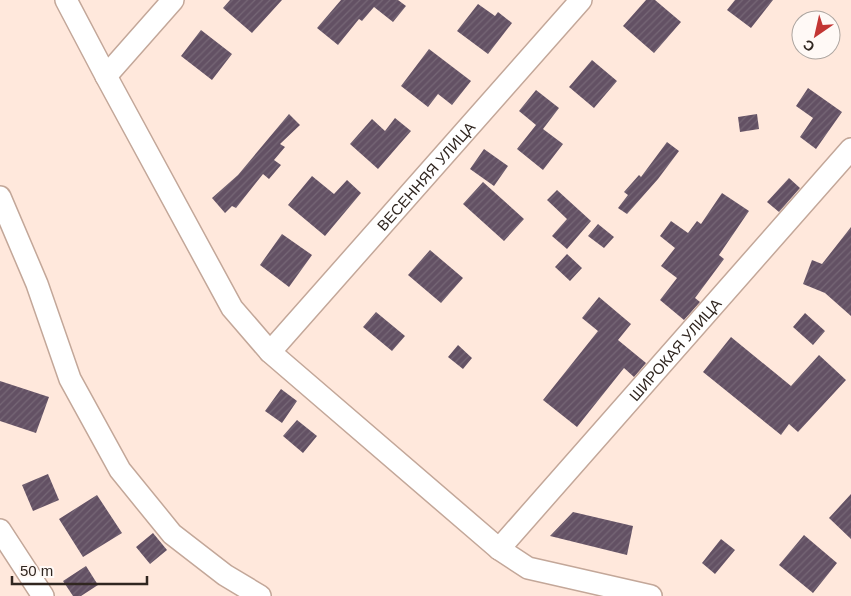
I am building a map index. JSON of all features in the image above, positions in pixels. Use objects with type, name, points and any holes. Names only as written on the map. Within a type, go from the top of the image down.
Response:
[{"type":"street","points":[[66,0],[232,308],[270,352],[499,549],[528,568],[651,596]]},
{"type":"street","points":[[106,76],[173,0]]},
{"type":"street","name":"ВЕСЕННЯЯ УЛИЦА","points":[[270,352],[581,0]]},
{"type":"street","name":"ШИРОКАЯ УЛИЦА","points":[[499,549],[851,149]]},
{"type":"street","points":[[0,197],[36,284],[70,379],[120,470],[172,534],[225,575],[260,596]]},
{"type":"street","points":[[0,530],[43,596]]},
{"type":"building","points":[[230,0],[282,0],[252,33],[223,8]]},
{"type":"building","points":[[341,0],[398,0],[406,6],[393,22],[374,7],[362,21],[359,19],[338,45],[317,28]]},
{"type":"building","points":[[646,0],[655,0],[681,22],[654,53],[623,26]]},
{"type":"building","points":[[735,0],[773,0],[751,28],[727,10]]},
{"type":"building","points":[[478,4],[495,16],[498,12],[512,23],[488,54],[457,31]]},
{"type":"building","points":[[201,30],[232,54],[212,80],[181,56]]},
{"type":"building","points":[[429,49],[471,81],[452,105],[438,94],[428,107],[401,86]]},
{"type":"building","points":[[592,60],[617,81],[594,108],[569,87]]},
{"type":"building","points":[[808,88],[842,112],[816,149],[800,137],[813,118],[796,106]]},
{"type":"building","points":[[536,90],[559,108],[543,129],[563,144],[543,170],[517,149],[536,125],[519,111]]},
{"type":"building","points":[[289,114],[300,125],[280,144],[285,147],[274,160],[281,165],[269,179],[263,174],[236,208],[232,206],[225,213],[212,198],[238,175]]},
{"type":"building","points":[[757,114],[759,129],[740,132],[738,117]]},
{"type":"building","points":[[395,118],[411,131],[378,169],[350,144],[372,119],[385,131]]},
{"type":"building","points":[[667,142],[679,151],[658,179],[627,214],[618,208],[628,195],[624,192],[639,175],[641,177]]},
{"type":"building","points":[[484,149],[508,166],[494,186],[470,169]]},
{"type":"building","points":[[312,176],[334,194],[347,180],[361,193],[325,236],[288,205]]},
{"type":"building","points":[[789,178],[800,188],[779,212],[767,202]]},
{"type":"building","points":[[483,182],[524,219],[504,241],[463,204]]},
{"type":"building","points":[[557,190],[591,221],[567,249],[552,236],[567,219],[547,200]]},
{"type":"building","points":[[722,193],[749,211],[719,255],[724,259],[695,298],[700,302],[684,320],[660,300],[677,278],[661,266],[675,248],[660,236],[671,221],[688,233],[697,221],[701,224]]},
{"type":"building","points":[[598,224],[614,237],[604,248],[588,236]]},
{"type":"building","points":[[851,227],[851,316],[825,293],[803,284],[812,260],[822,264]]},
{"type":"building","points":[[282,234],[312,255],[289,287],[260,265]]},
{"type":"building","points":[[430,250],[463,278],[441,303],[408,275]]},
{"type":"building","points":[[567,254],[582,268],[570,281],[555,267]]},
{"type":"building","points":[[599,297],[631,324],[618,340],[646,363],[634,377],[624,368],[577,427],[543,400],[598,331],[582,318]]},
{"type":"building","points":[[376,312],[405,336],[392,351],[363,327]]},
{"type":"building","points":[[805,313],[825,331],[813,345],[793,327]]},
{"type":"building","points":[[731,337],[791,386],[819,355],[846,380],[798,432],[789,424],[781,435],[703,372]]},
{"type":"building","points":[[458,345],[472,358],[463,369],[448,357]]},
{"type":"building","points":[[0,381],[49,397],[36,433],[0,421]]},
{"type":"building","points":[[281,389],[297,401],[282,423],[265,411]]},
{"type":"building","points":[[297,420],[317,436],[303,453],[283,436]]},
{"type":"building","points":[[48,474],[59,500],[33,511],[22,485]]},
{"type":"building","points":[[851,494],[851,539],[829,518]]},
{"type":"building","points":[[97,495],[122,533],[83,557],[59,519]]},
{"type":"building","points":[[573,512],[633,526],[627,555],[550,536]]},
{"type":"building","points":[[153,533],[167,550],[150,564],[136,547]]},
{"type":"building","points":[[804,535],[837,563],[813,593],[779,565]]},
{"type":"building","points":[[721,539],[735,550],[715,574],[702,563]]},
{"type":"building","points":[[86,566],[98,585],[81,596],[73,596],[63,581]]}]
